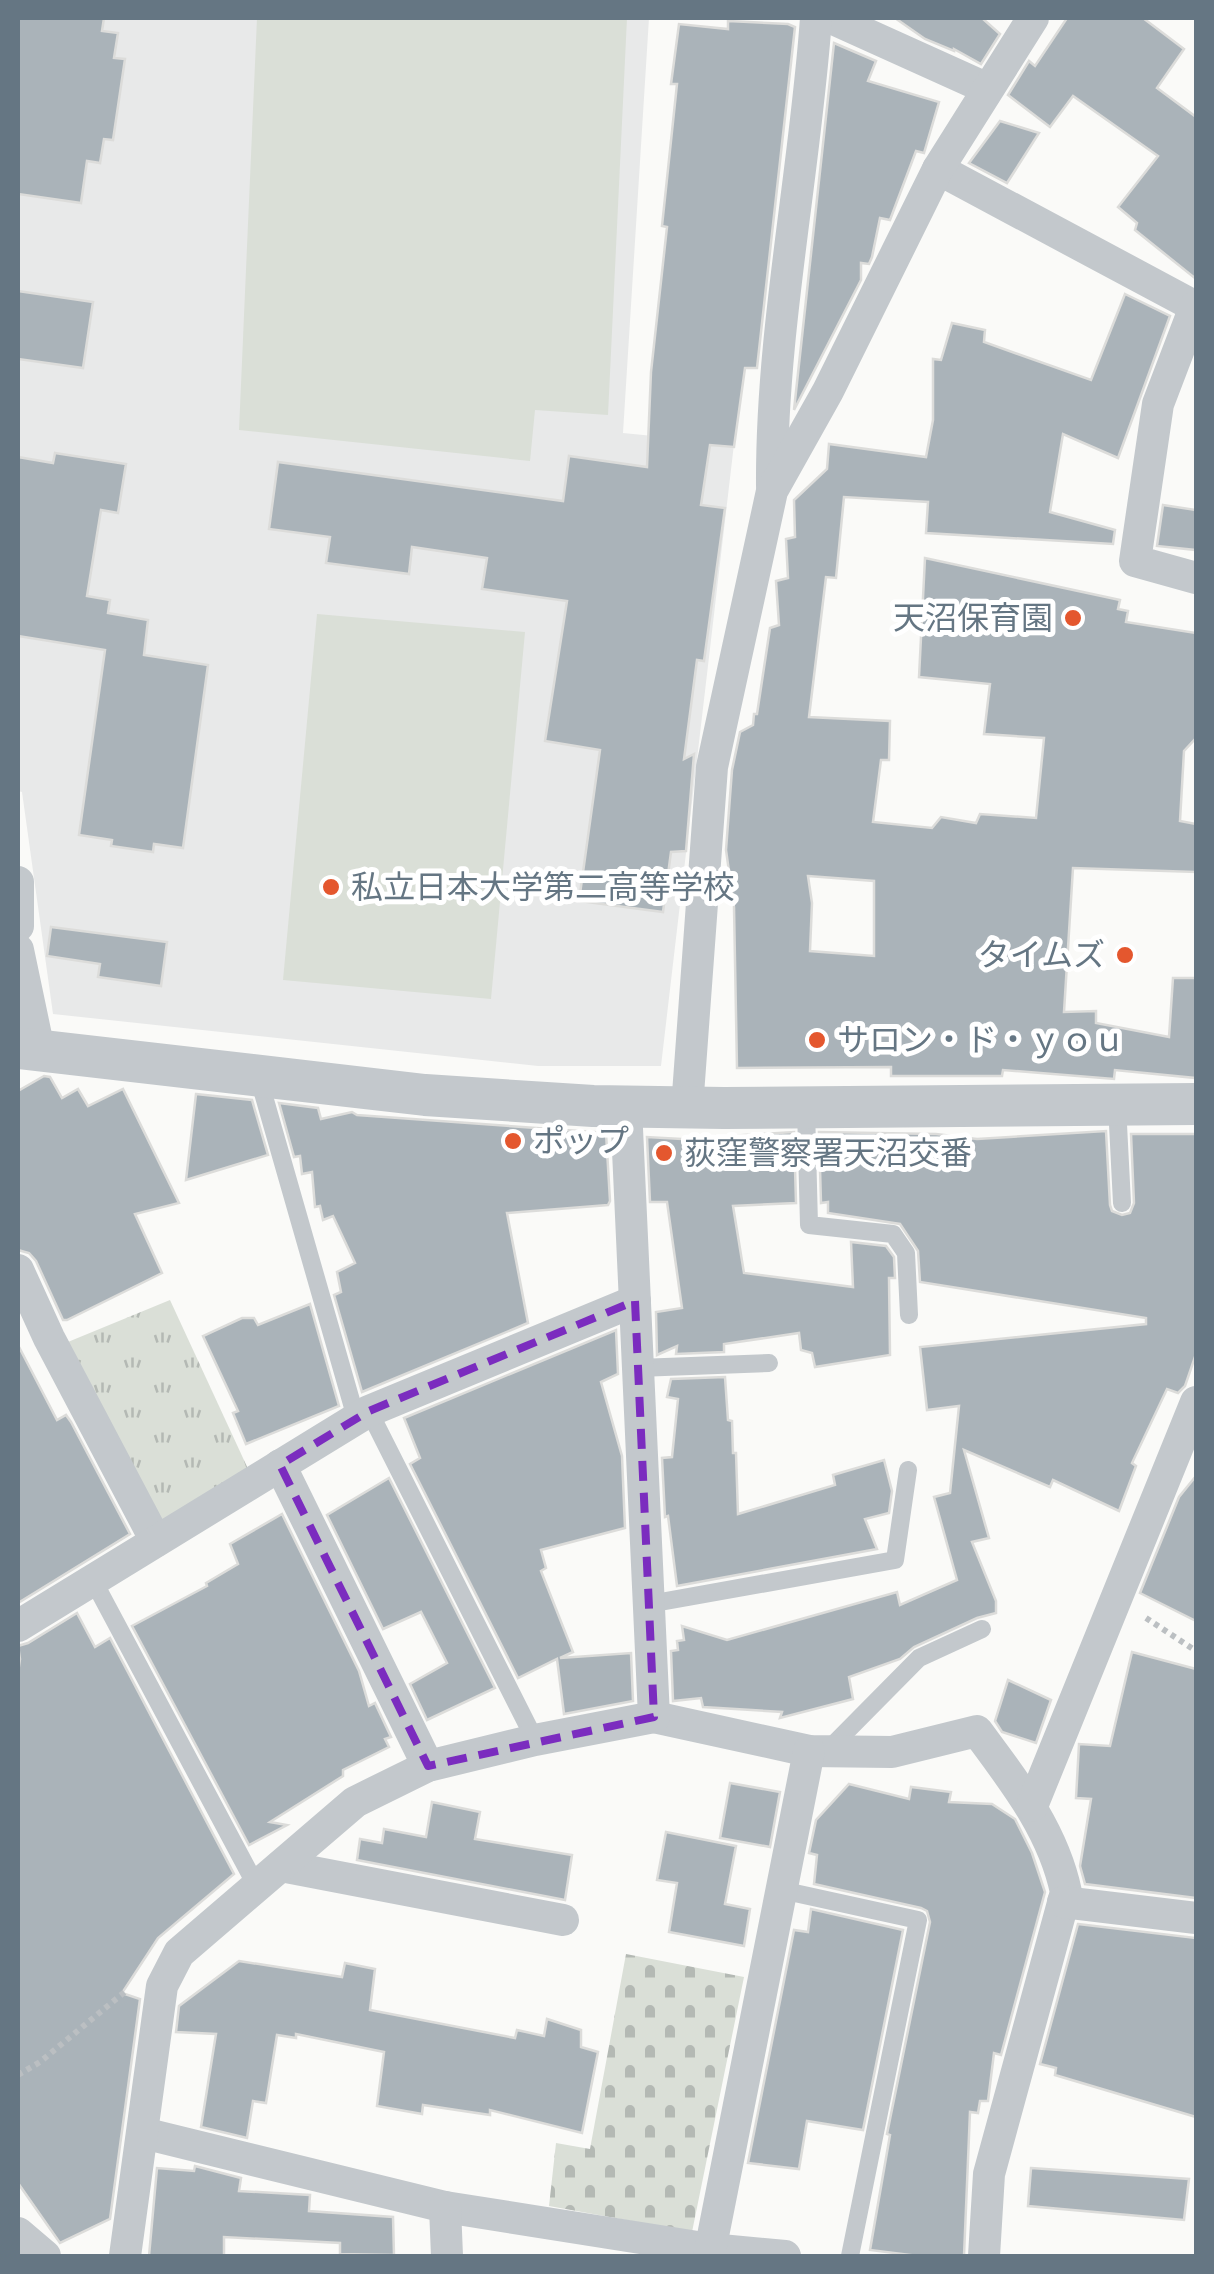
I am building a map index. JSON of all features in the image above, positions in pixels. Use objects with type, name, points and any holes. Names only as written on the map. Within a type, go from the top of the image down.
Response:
[{"type":"street","points":[[687,1108],[712,767],[772,491],[772,410],[810,105],[816,18]]},
{"type":"street","points":[[831,18],[986,88]]},
{"type":"street","points":[[772,491],[828,391],[938,169],[1033,18]]},
{"type":"street","points":[[938,169],[1196,307],[1158,404],[1134,561],[1196,578]]},
{"type":"street","points":[[18,950],[28,1049],[425,1095],[626,1108],[1196,1104]]},
{"type":"street","points":[[626,1108],[654,1717]]},
{"type":"street","points":[[18,1270],[49,1338],[156,1541]]},
{"type":"street","points":[[18,1626],[363,1414],[635,1301]]},
{"type":"street","points":[[1032,1806],[1196,1402]]},
{"type":"street","points":[[280,1465],[428,1766]]},
{"type":"street","points":[[125,2256],[162,1986],[179,1953],[355,1802],[428,1766],[654,1717],[818,1752],[892,1752],[977,1731],[1032,1806],[1066,1892],[989,2174],[984,2256]]},
{"type":"street","points":[[709,2253],[781,1890],[818,1752]]},
{"type":"street","points":[[269,1876],[563,1920]]},
{"type":"street","points":[[1063,1902],[1196,1918]]},
{"type":"street","points":[[143,2133],[445,2207],[709,2253],[786,2256]]},
{"type":"street","points":[[445,2207],[446,2256]]},
{"type":"lane","points":[[258,1074],[363,1414],[535,1740]]},
{"type":"lane","points":[[1117,1105],[1122,1202]]},
{"type":"lane","points":[[806,1108],[809,1225],[893,1234],[906,1253],[909,1315]]},
{"type":"lane","points":[[638,1368],[769,1363]]},
{"type":"lane","points":[[648,1604],[894,1560],[908,1470]]},
{"type":"lane","points":[[93,1580],[269,1876]]},
{"type":"lane","points":[[818,1752],[919,1658],[982,1628]]},
{"type":"lane","points":[[781,1890],[918,1920],[850,2256]]},
{"type":"path","points":[[1116,1599],[1196,1651]]},
{"type":"path","points":[[18,2075],[179,1953]]},
{"type":"highlighted area","points":[[635,1301],[654,1717],[428,1766],[280,1465],[369,1411]]},
{"type":"shaded area","points":[[18,18],[649,18],[623,433],[734,444],[661,1066],[538,1066],[53,1014],[22,792],[18,791]]},
{"type":"green space","points":[[257,18],[627,18],[608,415],[535,410],[530,461],[239,430]]},
{"type":"green space","points":[[317,614],[525,632],[491,999],[283,980]]},
{"type":"green space","points":[[170,1300],[249,1471],[161,1527],[63,1344]]},
{"type":"green space","points":[[626,1954],[744,1977],[692,2232],[549,2206],[556,2143],[590,2149]]},
{"type":"building","points":[[18,18],[104,18],[102,31],[118,33],[114,58],[125,59],[113,140],[104,139],[100,163],[87,161],[81,203],[18,194]]},
{"type":"building","points":[[895,18],[982,18],[1000,34],[981,64],[925,39]]},
{"type":"building","points":[[1067,18],[1143,18],[1184,49],[1157,88],[1196,117],[1196,279],[1135,230],[1137,223],[1118,207],[1158,156],[1073,96],[1050,127],[1008,95],[1029,61],[1035,66]]},
{"type":"building","points":[[728,21],[795,27],[757,368],[745,368],[734,447],[710,445],[701,505],[725,508],[704,661],[697,660],[684,759],[694,754],[686,851],[671,852],[663,912],[579,901],[600,750],[545,741],[567,601],[482,589],[487,558],[412,547],[409,574],[326,563],[330,537],[269,529],[278,462],[563,501],[569,456],[647,467],[651,372],[667,227],[662,226],[677,84],[671,84],[679,24],[728,29]]},
{"type":"building","points":[[834,43],[876,61],[868,81],[939,102],[924,153],[916,151],[890,220],[880,218],[869,264],[861,263],[861,280],[794,410]]},
{"type":"building","points":[[1000,121],[1039,133],[1007,183],[969,163]]},
{"type":"building","points":[[18,291],[93,302],[83,368],[18,359]]},
{"type":"building","points":[[1125,294],[1170,316],[1118,458],[1063,434],[1050,512],[1115,530],[1113,544],[926,533],[928,502],[844,497],[836,578],[826,577],[809,717],[890,721],[889,760],[881,760],[873,822],[932,828],[941,817],[976,823],[980,814],[1036,818],[1044,738],[984,734],[990,684],[919,677],[925,558],[1120,600],[1118,609],[1128,611],[1126,622],[1196,633],[1196,738],[1184,751],[1180,821],[1196,824],[1196,872],[1073,868],[1064,1012],[1096,1011],[1096,1023],[1169,1037],[1173,978],[1196,978],[1196,1078],[1115,1070],[1114,1079],[1003,1070],[1002,1076],[891,1076],[891,1067],[737,1068],[734,907],[726,850],[732,770],[740,732],[753,725],[757,714],[770,628],[779,625],[776,581],[788,578],[786,539],[795,537],[794,500],[827,469],[829,444],[926,457],[933,420],[933,359],[941,360],[952,323],[985,330],[984,342],[1091,380]],"holes":[[[808,876],[874,881],[874,956],[810,951],[812,903]]]},
{"type":"building","points":[[55,453],[126,464],[118,513],[101,510],[87,596],[110,600],[108,613],[148,620],[144,655],[208,665],[183,848],[154,844],[153,852],[111,846],[112,840],[79,835],[105,650],[18,636],[18,457],[53,463]]},
{"type":"building","points":[[1163,505],[1196,510],[1196,550],[1157,546]]},
{"type":"building","points":[[51,927],[167,942],[161,986],[98,977],[100,964],[47,956]]},
{"type":"building","points":[[44,1076],[50,1077],[62,1098],[78,1089],[88,1106],[123,1089],[179,1203],[135,1214],[162,1273],[67,1320],[63,1320],[36,1261],[29,1253],[18,1250],[18,1091]]},
{"type":"building","points":[[196,1094],[252,1100],[268,1155],[186,1180]]},
{"type":"building","points":[[279,1103],[318,1108],[321,1119],[352,1112],[606,1133],[610,1201],[608,1205],[507,1213],[528,1323],[362,1392],[334,1295],[341,1292],[337,1272],[355,1263],[333,1216],[323,1220],[320,1206],[315,1207],[312,1172],[302,1174],[300,1156],[294,1157]]},
{"type":"building","points":[[1106,1131],[1110,1205],[1112,1211],[1122,1215],[1130,1213],[1134,1203],[1131,1134],[1196,1134],[1196,1354],[1185,1386],[1178,1393],[1167,1389],[1132,1463],[1136,1466],[1119,1511],[1053,1480],[1050,1487],[964,1450],[989,1538],[972,1542],[996,1601],[996,1613],[914,1647],[900,1659],[849,1677],[853,1699],[780,1718],[782,1712],[703,1707],[701,1698],[673,1701],[671,1651],[678,1650],[677,1641],[684,1640],[682,1626],[727,1640],[897,1592],[900,1605],[957,1580],[934,1497],[950,1493],[959,1406],[927,1410],[920,1347],[1146,1324],[1146,1318],[920,1282],[918,1251],[900,1224],[828,1213],[828,1202],[821,1203],[819,1132],[936,1134],[977,1139]]},
{"type":"building","points":[[794,1132],[796,1203],[733,1206],[744,1273],[853,1287],[851,1242],[886,1246],[894,1257],[895,1278],[889,1278],[890,1355],[815,1367],[812,1353],[801,1350],[799,1333],[724,1344],[724,1352],[676,1354],[677,1346],[657,1355],[656,1312],[682,1308],[667,1202],[650,1202],[647,1137],[682,1139]]},
{"type":"building","points":[[310,1304],[339,1406],[246,1444],[233,1413],[238,1411],[203,1336],[242,1318],[254,1318],[258,1325]]},
{"type":"building","points":[[616,1330],[618,1374],[601,1382],[622,1456],[625,1528],[541,1550],[546,1568],[541,1571],[573,1652],[560,1658],[631,1653],[633,1701],[564,1714],[557,1659],[518,1678],[410,1464],[420,1458],[404,1418]]},
{"type":"building","points":[[18,1345],[57,1420],[66,1415],[71,1422],[130,1534],[18,1603]]},
{"type":"building","points":[[725,1377],[728,1420],[732,1421],[736,1453],[738,1514],[835,1485],[833,1475],[884,1460],[892,1491],[889,1513],[865,1519],[877,1549],[677,1586],[668,1516],[665,1517],[662,1458],[672,1457],[678,1399],[667,1397],[671,1379]]},
{"type":"building","points":[[1196,1476],[1196,1621],[1140,1593],[1179,1497]]},
{"type":"building","points":[[389,1478],[495,1688],[427,1720],[410,1684],[447,1663],[421,1612],[383,1629],[327,1515]]},
{"type":"building","points":[[282,1514],[359,1671],[369,1706],[375,1703],[391,1737],[385,1739],[389,1747],[343,1770],[343,1776],[270,1822],[287,1825],[249,1845],[132,1626],[207,1586],[206,1583],[238,1564],[230,1544]]},
{"type":"building","points":[[77,1613],[95,1647],[110,1638],[234,1874],[158,1938],[122,1993],[140,1999],[110,2219],[60,2243],[18,2183],[18,1646]]},
{"type":"building","points":[[1132,1652],[1196,1669],[1196,1898],[1085,1884],[1080,1866],[1091,1799],[1076,1798],[1079,1744],[1110,1746]]},
{"type":"building","points":[[1008,1680],[1051,1700],[1036,1743],[1002,1732],[995,1721]]},
{"type":"building","points":[[730,1783],[780,1792],[770,1847],[720,1838]]},
{"type":"building","points":[[849,1784],[909,1799],[911,1787],[951,1792],[949,1802],[992,1804],[1015,1819],[1045,1892],[1001,2055],[994,2053],[988,2101],[980,2101],[978,2113],[970,2112],[964,2256],[870,2250],[890,2135],[887,2134],[930,1922],[927,1911],[921,1908],[814,1884],[817,1855],[809,1853],[816,1820]]},
{"type":"building","points":[[432,1802],[480,1812],[475,1839],[572,1855],[565,1900],[357,1860],[360,1839],[382,1843],[384,1829],[426,1837]]},
{"type":"building","points":[[666,1832],[736,1846],[725,1904],[750,1909],[744,1946],[669,1932],[677,1883],[657,1880]]},
{"type":"building","points":[[811,1909],[903,1930],[863,2130],[807,2121],[799,2169],[748,2163],[794,1930],[808,1932]]},
{"type":"building","points":[[1078,1924],[1196,1938],[1196,2117],[1055,2075],[1056,2068],[1040,2064]]},
{"type":"building","points":[[239,1961],[342,1977],[345,1963],[375,1969],[370,2010],[515,2038],[517,2030],[544,2036],[547,2019],[581,2030],[581,2047],[598,2052],[582,2133],[490,2110],[490,2115],[423,2105],[422,2114],[377,2106],[384,2052],[296,2034],[296,2038],[277,2035],[266,2103],[253,2101],[247,2138],[201,2127],[216,2034],[176,2032],[179,2006]]},
{"type":"building","points":[[195,2166],[241,2178],[239,2191],[310,2195],[309,2211],[393,2217],[394,2255],[340,2254],[340,2243],[224,2237],[224,2256],[149,2256],[157,2168],[194,2171]]},
{"type":"building","points":[[1031,2168],[1189,2179],[1184,2220],[1028,2206]]},
{"type":"place","name":"天沼保育園","points":[[1073,618]]},
{"type":"place","name":"私立日本大学第二高等学校","points":[[331,887]]},
{"type":"place","name":"タイムズ","points":[[1125,955]]},
{"type":"place","name":"サロン・ド・ｙｏｕ","points":[[817,1040]]},
{"type":"place","name":"ポップ","points":[[513,1141]]},
{"type":"place","name":"荻窪警察署天沼交番","points":[[664,1153]]}]
